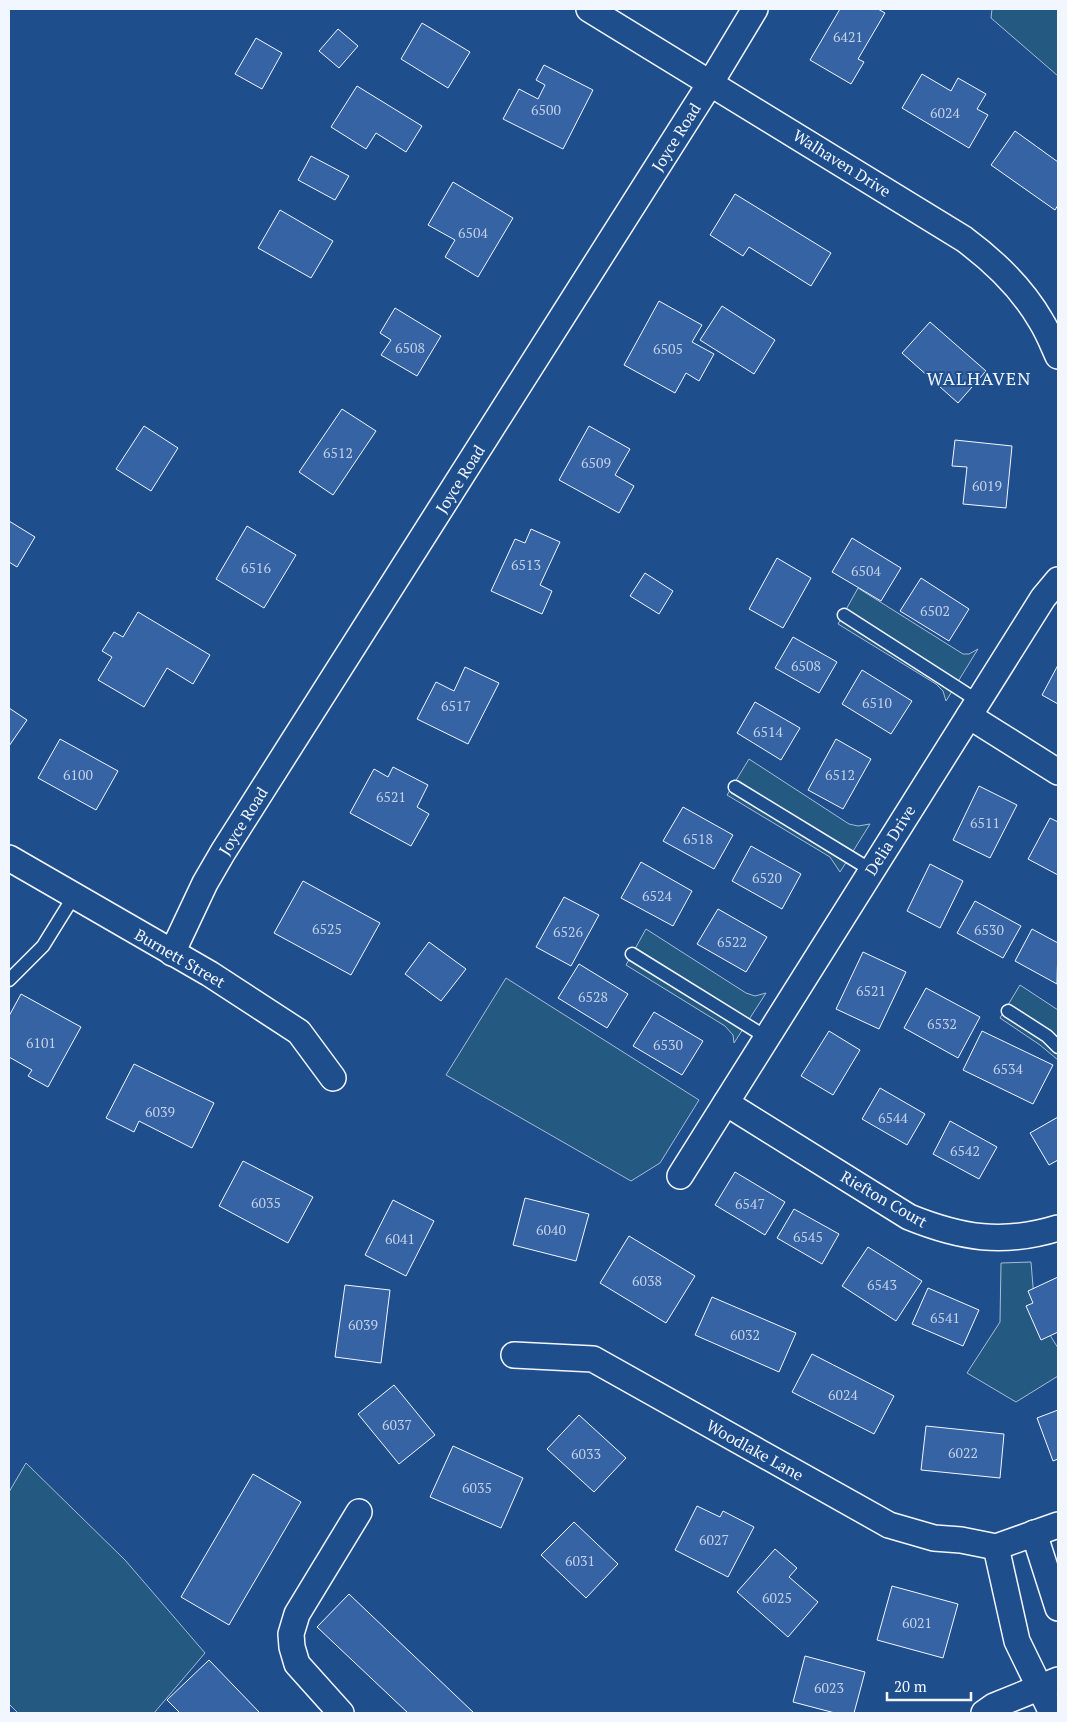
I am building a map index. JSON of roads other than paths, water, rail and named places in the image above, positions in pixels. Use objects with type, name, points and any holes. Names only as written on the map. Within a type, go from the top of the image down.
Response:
[{"type":"street","name":"Walhaven Drive","points":[[589,9],[711,82],[982,252],[1004,272],[1026,298],[1042,322],[1058,356]]},
{"type":"street","name":"Joyce Road","points":[[172,953],[205,883],[223,852],[756,9]]},
{"type":"street","name":"Delia Drive","points":[[680,1176],[1043,598],[1058,580]]},
{"type":"street","points":[[974,708],[1058,772]]},
{"type":"street","name":"Burnett Street","points":[[9,858],[210,974],[299,1032],[334,1078]]},
{"type":"street","name":"Riefton Court","points":[[726,1103],[909,1217],[940,1229],[969,1236],[993,1238],[1038,1234],[1058,1228]]},
{"type":"street","name":"Woodlake Lane","points":[[514,1355],[593,1359],[889,1525],[934,1538],[962,1540],[996,1547]]},
{"type":"street","points":[[341,1713],[297,1664],[292,1647],[292,1634],[297,1614],[359,1512]]},
{"type":"street","points":[[1052,1713],[1049,1684],[1017,1641],[996,1547],[1058,1525]]},
{"type":"street","points":[[1034,1533],[1058,1608]]},
{"type":"street","points":[[984,1713],[994,1706],[1049,1684]]},
{"type":"lane","points":[[844,616],[974,708]]},
{"type":"lane","points":[[735,787],[871,870]]},
{"type":"lane","points":[[9,980],[43,946],[74,896]]},
{"type":"lane","points":[[632,954],[766,1037]]},
{"type":"lane","points":[[1008,1011],[1047,1036],[1058,1047]]},
{"type":"district","name":"WALHAVEN","points":[[979,378]]}]
